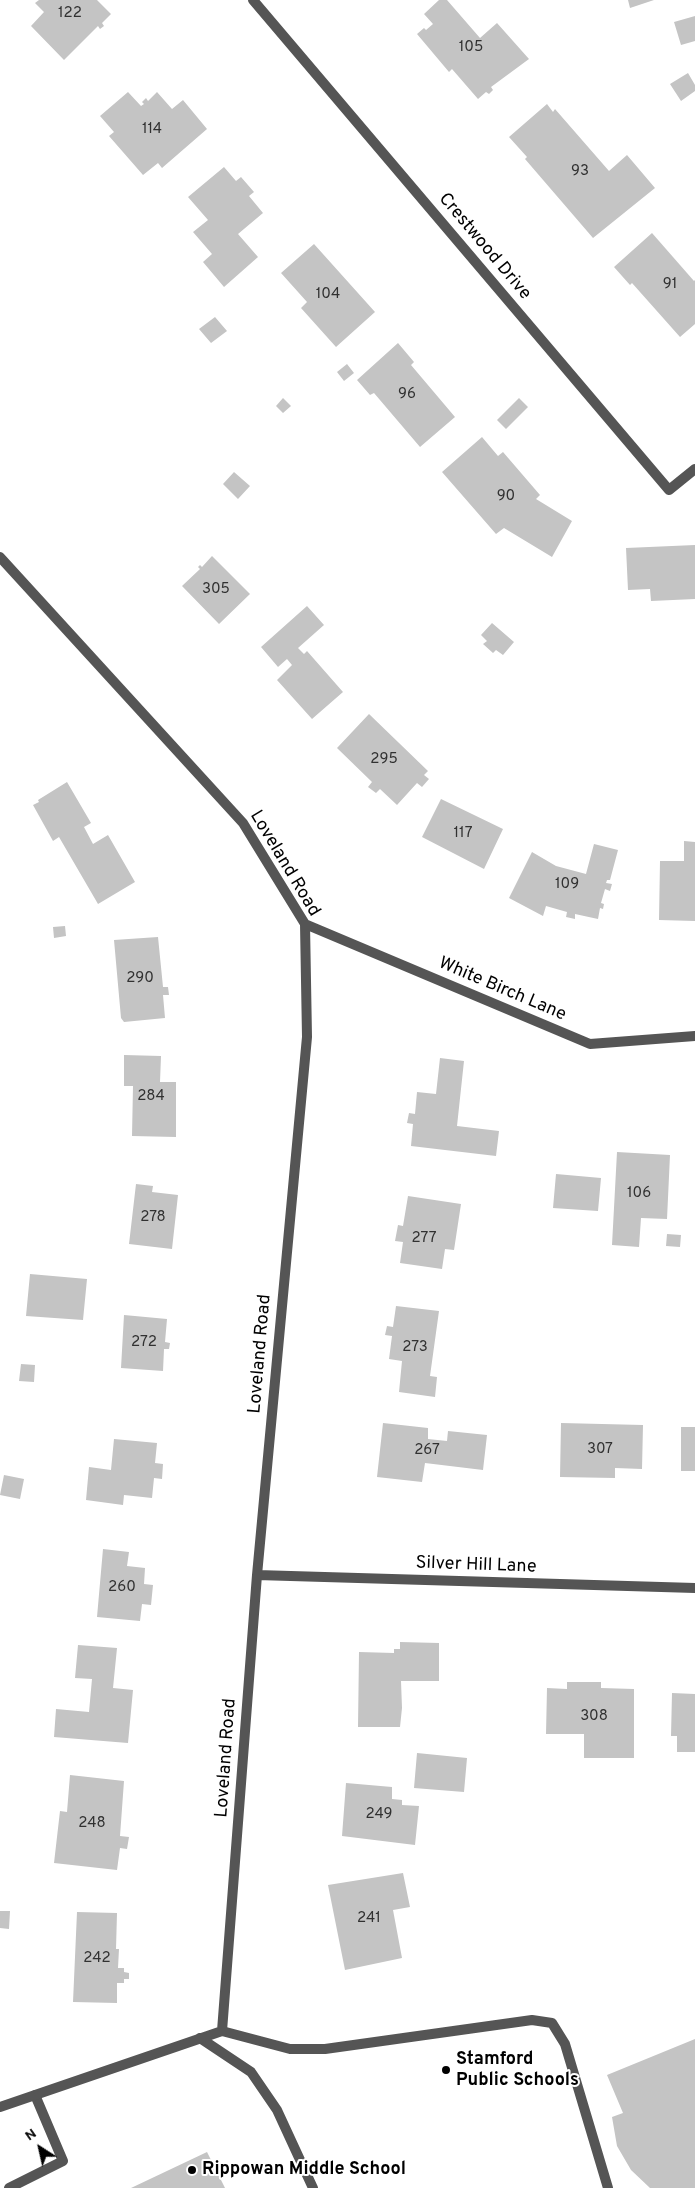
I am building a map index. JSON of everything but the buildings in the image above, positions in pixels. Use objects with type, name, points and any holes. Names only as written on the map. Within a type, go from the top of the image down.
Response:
[{"type":"street","name":"Crestwood Drive","points":[[253,0],[669,490],[695,469]]},
{"type":"street","name":"Loveland Road","points":[[0,557],[243,823],[305,924],[307,1037],[257,1575],[222,2031]]},
{"type":"street","name":"White Birch Lane","points":[[305,924],[590,1044],[695,1036]]},
{"type":"street","name":"Silver Hill Lane","points":[[257,1575],[695,1588]]},
{"type":"street","points":[[0,2107],[222,2031],[290,2049],[325,2049],[532,2020],[552,2024],[565,2044],[608,2188]]},
{"type":"street","points":[[200,2038],[251,2072],[278,2110],[313,2188]]},
{"type":"street","points":[[9,2188],[63,2162],[35,2095]]},
{"type":"place","name":"Stamford Public Schools","points":[[446,2070]]},
{"type":"place","name":"Rippowan Middle School","points":[[192,2170]]}]
